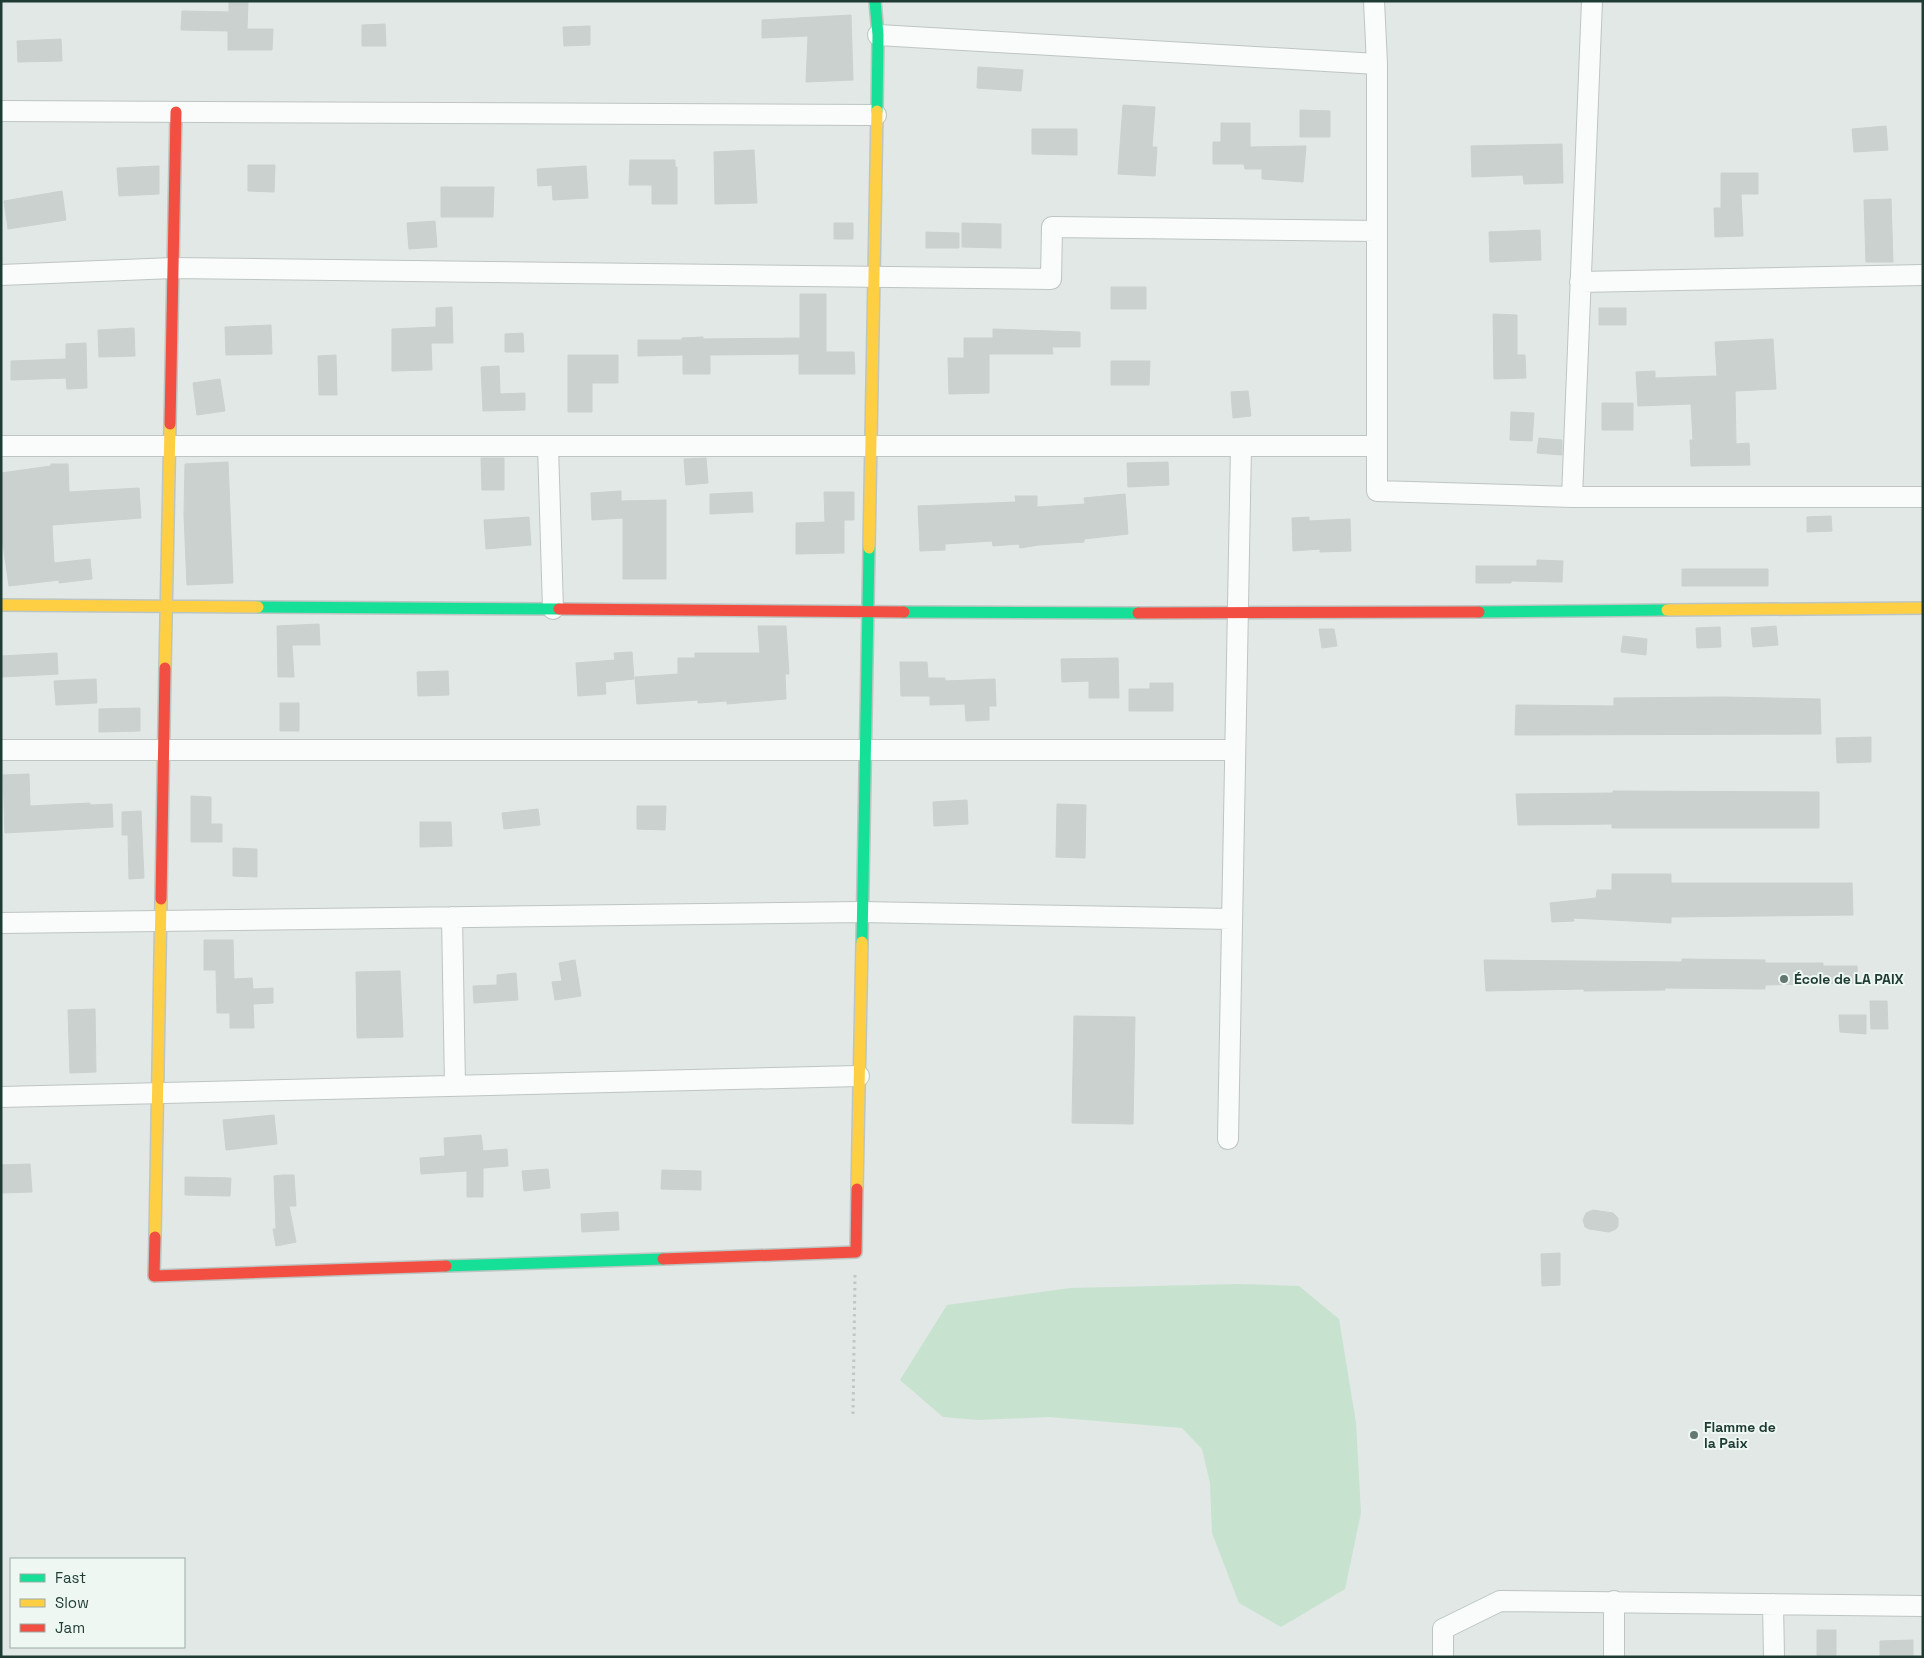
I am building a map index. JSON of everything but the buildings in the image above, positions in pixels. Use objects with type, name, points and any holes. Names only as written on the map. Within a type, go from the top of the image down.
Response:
[{"type":"street","points":[[176,112],[154,1276],[856,1252],[878,35],[875,1]]},
{"type":"street","points":[[1374,1],[1377,64],[1377,491],[1572,497],[1923,497]]},
{"type":"street","points":[[1572,497],[1592,1]]},
{"type":"street","points":[[878,35],[1377,64]]},
{"type":"street","points":[[1,111],[876,115]]},
{"type":"street","points":[[1,275],[173,268],[1051,279],[1052,227],[1377,231]]},
{"type":"street","points":[[1580,282],[1923,275]]},
{"type":"street","points":[[1,446],[1377,446]]},
{"type":"street","points":[[548,446],[553,609]]},
{"type":"street","points":[[1228,1139],[1241,446]]},
{"type":"street","points":[[1,605],[1238,614],[1923,608]]},
{"type":"street","points":[[1,750],[1235,750]]},
{"type":"street","points":[[1,923],[862,912],[1232,919]]},
{"type":"street","points":[[452,917],[455,1086]]},
{"type":"street","points":[[1,1097],[859,1076]]},
{"type":"street","points":[[1443,1657],[1443,1629],[1500,1601],[1923,1606]]},
{"type":"street","points":[[1614,1601],[1614,1657]]},
{"type":"street","points":[[1773,1604],[1774,1657]]},
{"type":"path","points":[[853,1414],[856,1252]]},
{"type":"green space","points":[[1238,1284],[1299,1286],[1339,1319],[1356,1423],[1361,1513],[1345,1589],[1281,1627],[1239,1603],[1212,1533],[1210,1483],[1202,1449],[1182,1428],[1049,1417],[978,1420],[943,1417],[900,1380],[947,1305],[1070,1288]]},
{"type":"traffic: fast","points":[[875,1],[878,35],[877,111]]},
{"type":"traffic: fast","points":[[862,942],[869,548]]},
{"type":"traffic: fast","points":[[258,607],[559,609]]},
{"type":"traffic: fast","points":[[1479,612],[1667,610]]},
{"type":"traffic: fast","points":[[904,612],[1138,613]]},
{"type":"traffic: fast","points":[[446,1266],[663,1259]]},
{"type":"traffic: slow","points":[[869,548],[877,111]]},
{"type":"traffic: slow","points":[[165,668],[170,424]]},
{"type":"traffic: slow","points":[[1,605],[258,607]]},
{"type":"traffic: slow","points":[[1667,610],[1923,608]]},
{"type":"traffic: slow","points":[[155,1237],[161,899]]},
{"type":"traffic: slow","points":[[857,1189],[862,942]]},
{"type":"traffic: jam","points":[[170,424],[176,112]]},
{"type":"traffic: jam","points":[[559,609],[904,612]]},
{"type":"traffic: jam","points":[[1138,613],[1479,612]]},
{"type":"traffic: jam","points":[[161,899],[165,668]]},
{"type":"traffic: jam","points":[[663,1259],[856,1252],[857,1189]]},
{"type":"traffic: jam","points":[[155,1237],[154,1276],[446,1266]]},
{"type":"place","name":"École de LA PAIX","points":[[1784,979]]},
{"type":"place","name":"Flamme de la Paix","points":[[1694,1435]]}]
